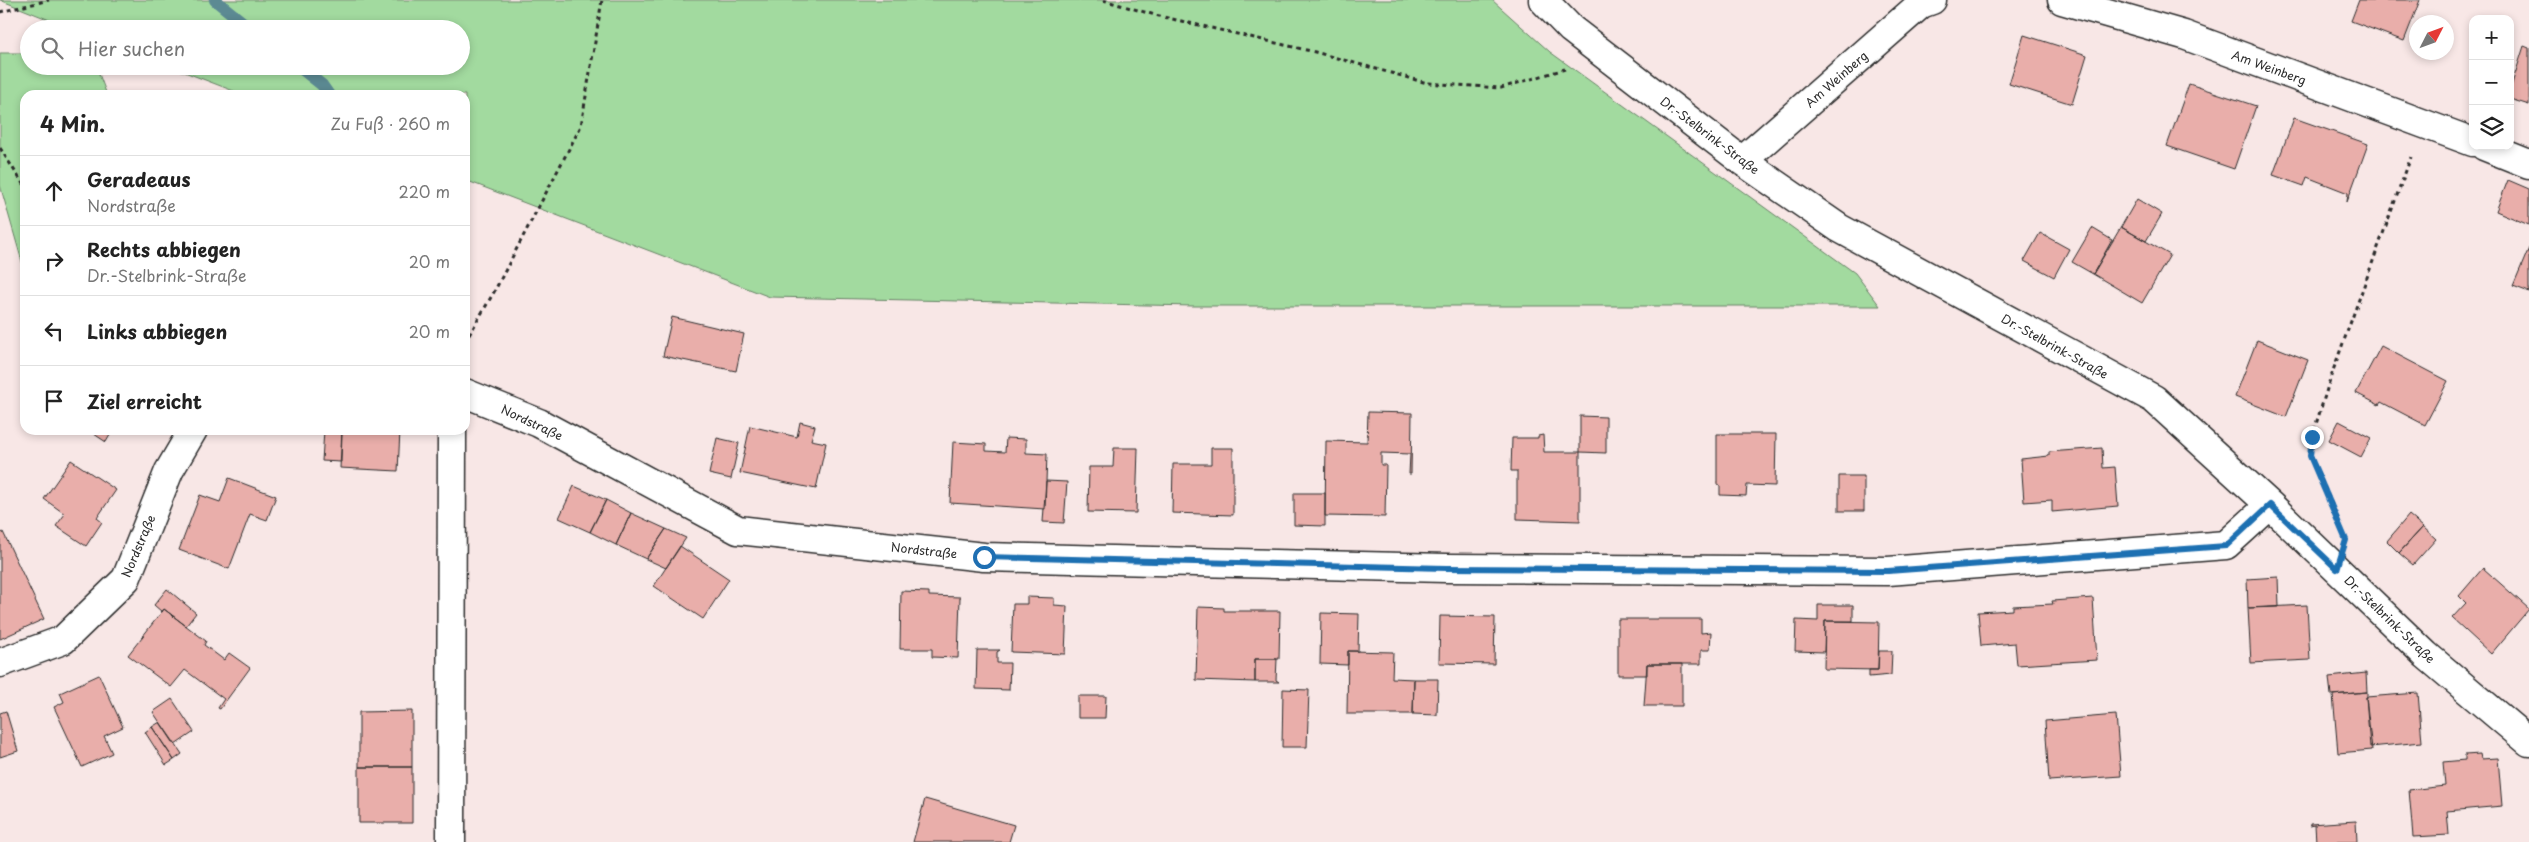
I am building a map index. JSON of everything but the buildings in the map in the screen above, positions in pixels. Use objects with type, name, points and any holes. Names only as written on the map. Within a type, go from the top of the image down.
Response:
[{"type":"street","name":"Dr.-Stelbrink-Straße","points":[[1543,0],[1571,29],[1742,161],[1839,228],[2154,400],[2270,505],[2426,656],[2529,742]]},
{"type":"street","name":"Am Weinberg","points":[[1742,161],[1921,4],[1932,0]]},
{"type":"street","name":"Am Weinberg","points":[[2062,0],[2184,36],[2469,140]]},
{"type":"street","points":[[2494,150],[2529,164]]},
{"type":"street","name":"Nordstraße","points":[[470,395],[539,423],[738,530],[984,557],[1446,568],[1888,571],[2226,546],[2270,505]]},
{"type":"street","name":"Nordstraße","points":[[0,663],[63,640],[126,579],[169,471],[189,435]]},
{"type":"street","points":[[451,842],[452,435]]},
{"type":"path","points":[[0,12],[49,0]]},
{"type":"path","points":[[470,333],[494,292],[581,126],[602,0]]},
{"type":"path","points":[[1103,0],[1155,15],[1315,52],[1427,83],[1501,88],[1606,56]]},
{"type":"path","points":[[2337,569],[2346,540],[2310,456],[2312,437],[2331,376],[2423,123]]},
{"type":"path","points":[[0,148],[20,179]]},
{"type":"green space","points":[[0,0],[1492,0],[1550,52],[1855,273],[1880,306],[1194,306],[770,297],[470,182],[470,90],[231,90],[192,75],[470,75],[470,20],[50,20]]},
{"type":"green space","points":[[0,53],[20,53],[20,75],[99,75],[105,90],[20,90],[20,255],[0,185]]},
{"type":"waterway","points":[[215,0],[240,20]]},
{"type":"waterway","points":[[309,75],[326,90]]},
{"type":"route","points":[[984,557],[1446,568],[1888,571],[2226,546],[2270,505],[2337,569],[2346,540],[2310,456],[2312,437]]}]
